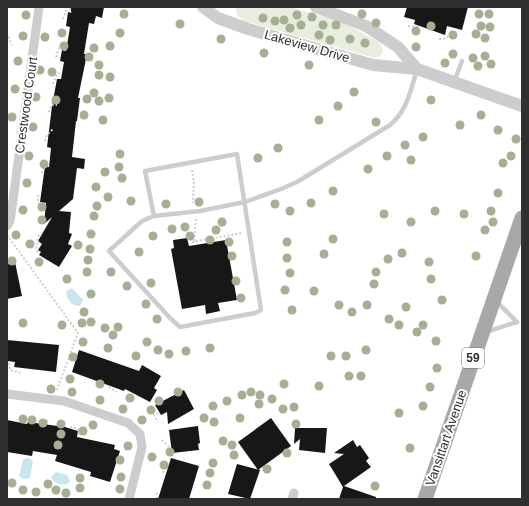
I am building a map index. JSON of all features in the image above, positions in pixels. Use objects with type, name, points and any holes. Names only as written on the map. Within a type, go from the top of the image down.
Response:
[{"type":"main road","name":"Vansittart Avenue","points":[[425,499],[522,218]]},
{"type":"street","name":"Crestwood Court","points":[[7,226],[13,206],[39,7]]},
{"type":"street","name":"Lakeview Drive","points":[[203,7],[218,18],[234,24],[373,65],[417,69],[522,106]]},
{"type":"street","name":"Lakeview Drive","points":[[316,7],[366,26],[398,47],[417,69]]},
{"type":"street","points":[[7,394],[54,399],[74,403],[128,422],[140,434],[142,447],[129,499]]},
{"type":"lane","points":[[454,82],[462,61]]},
{"type":"lane","points":[[154,216],[146,171],[237,154],[245,202],[261,310],[255,313],[180,327],[170,318],[110,251],[142,221],[154,216],[195,211],[245,202],[297,182],[390,126],[403,112],[417,69]]},
{"type":"lane","points":[[494,298],[520,322]]},
{"type":"lane","points":[[482,333],[520,322]]},
{"type":"path","points":[[64,19],[66,11],[71,9]]},
{"type":"path","points":[[408,26],[418,27]]},
{"type":"path","points":[[439,39],[445,39],[449,36],[451,30]]},
{"type":"path","points":[[7,33],[12,45]]},
{"type":"path","points":[[56,57],[59,47],[65,43]]},
{"type":"path","points":[[53,84],[57,74],[60,72]]},
{"type":"path","points":[[49,112],[51,105],[57,106]]},
{"type":"path","points":[[45,141],[47,135],[53,129]]},
{"type":"path","points":[[191,163],[197,222],[193,242],[249,231]]},
{"type":"path","points":[[42,173],[43,168],[47,165]]},
{"type":"path","points":[[38,195],[38,203],[43,205]]},
{"type":"path","points":[[38,252],[36,249],[39,234]]},
{"type":"path","points":[[7,235],[78,333],[54,399]]},
{"type":"path","points":[[9,363],[10,370],[21,373]]},
{"type":"path","points":[[109,387],[117,392]]},
{"type":"path","points":[[158,413],[154,415],[158,422]]},
{"type":"path","points":[[39,422],[42,420],[50,422]]},
{"type":"path","points":[[70,427],[78,429],[79,436]]},
{"type":"path","points":[[162,440],[167,447],[170,448]]},
{"type":"path","points":[[163,473],[165,468],[168,466]]},
{"type":"path","points":[[157,491],[157,499]]},
{"type":"green space","points":[[236,7],[290,7],[340,21],[377,41],[381,45],[383,52],[380,56],[375,58],[244,21],[237,15]]},
{"type":"water","points":[[72,288],[83,300],[80,306],[72,304],[68,300],[66,291]]},
{"type":"water","points":[[29,458],[33,461],[30,478],[23,479],[19,476],[23,459]]},
{"type":"water","points":[[56,472],[67,475],[70,481],[68,484],[60,484],[54,481],[51,477]]},
{"type":"building","points":[[71,7],[104,7],[102,18],[96,16],[94,24],[89,23],[84,54],[87,54],[78,98],[80,98],[72,157],[85,159],[84,169],[77,168],[73,199],[59,211],[71,212],[69,233],[72,234],[68,244],[72,246],[59,267],[39,255],[41,252],[38,250],[42,244],[38,241],[52,217],[44,224],[46,203],[40,202],[45,166],[49,167],[51,148],[47,147],[52,106],[57,79],[61,79],[64,62],[60,61],[62,50],[66,51],[70,27],[66,26],[68,12],[72,13]]},
{"type":"building","points":[[407,7],[468,7],[462,30],[447,26],[445,35],[414,24],[415,20],[404,17]]},
{"type":"building","points":[[187,238],[189,246],[226,240],[237,300],[218,303],[220,311],[206,314],[205,305],[182,309],[171,249],[174,248],[173,240]]},
{"type":"building","points":[[15,262],[22,296],[7,299],[7,264]]},
{"type":"building","points":[[7,340],[59,345],[56,372],[14,367],[15,362],[7,361]]},
{"type":"building","points":[[79,350],[139,371],[142,365],[161,376],[154,388],[157,390],[150,402],[125,389],[124,391],[72,372]]},
{"type":"building","points":[[184,390],[194,409],[168,424],[167,412],[161,415],[155,405]]},
{"type":"building","points":[[271,418],[291,446],[258,470],[238,442]]},
{"type":"building","points":[[7,420],[27,424],[28,422],[65,427],[78,431],[77,437],[115,445],[114,449],[120,451],[110,482],[90,476],[91,472],[55,461],[57,455],[33,451],[32,456],[7,452]]},
{"type":"building","points":[[198,426],[200,443],[198,444],[199,450],[172,453],[169,430]]},
{"type":"building","points":[[295,428],[327,428],[325,453],[299,450],[300,439],[294,444]]},
{"type":"building","points":[[353,440],[357,447],[360,445],[369,458],[366,461],[371,467],[344,486],[376,497],[376,499],[339,499],[343,487],[329,464],[344,454],[334,453]]},
{"type":"building","points":[[171,458],[199,466],[189,499],[158,499]]},
{"type":"building","points":[[237,464],[260,470],[250,499],[228,494]]}]
